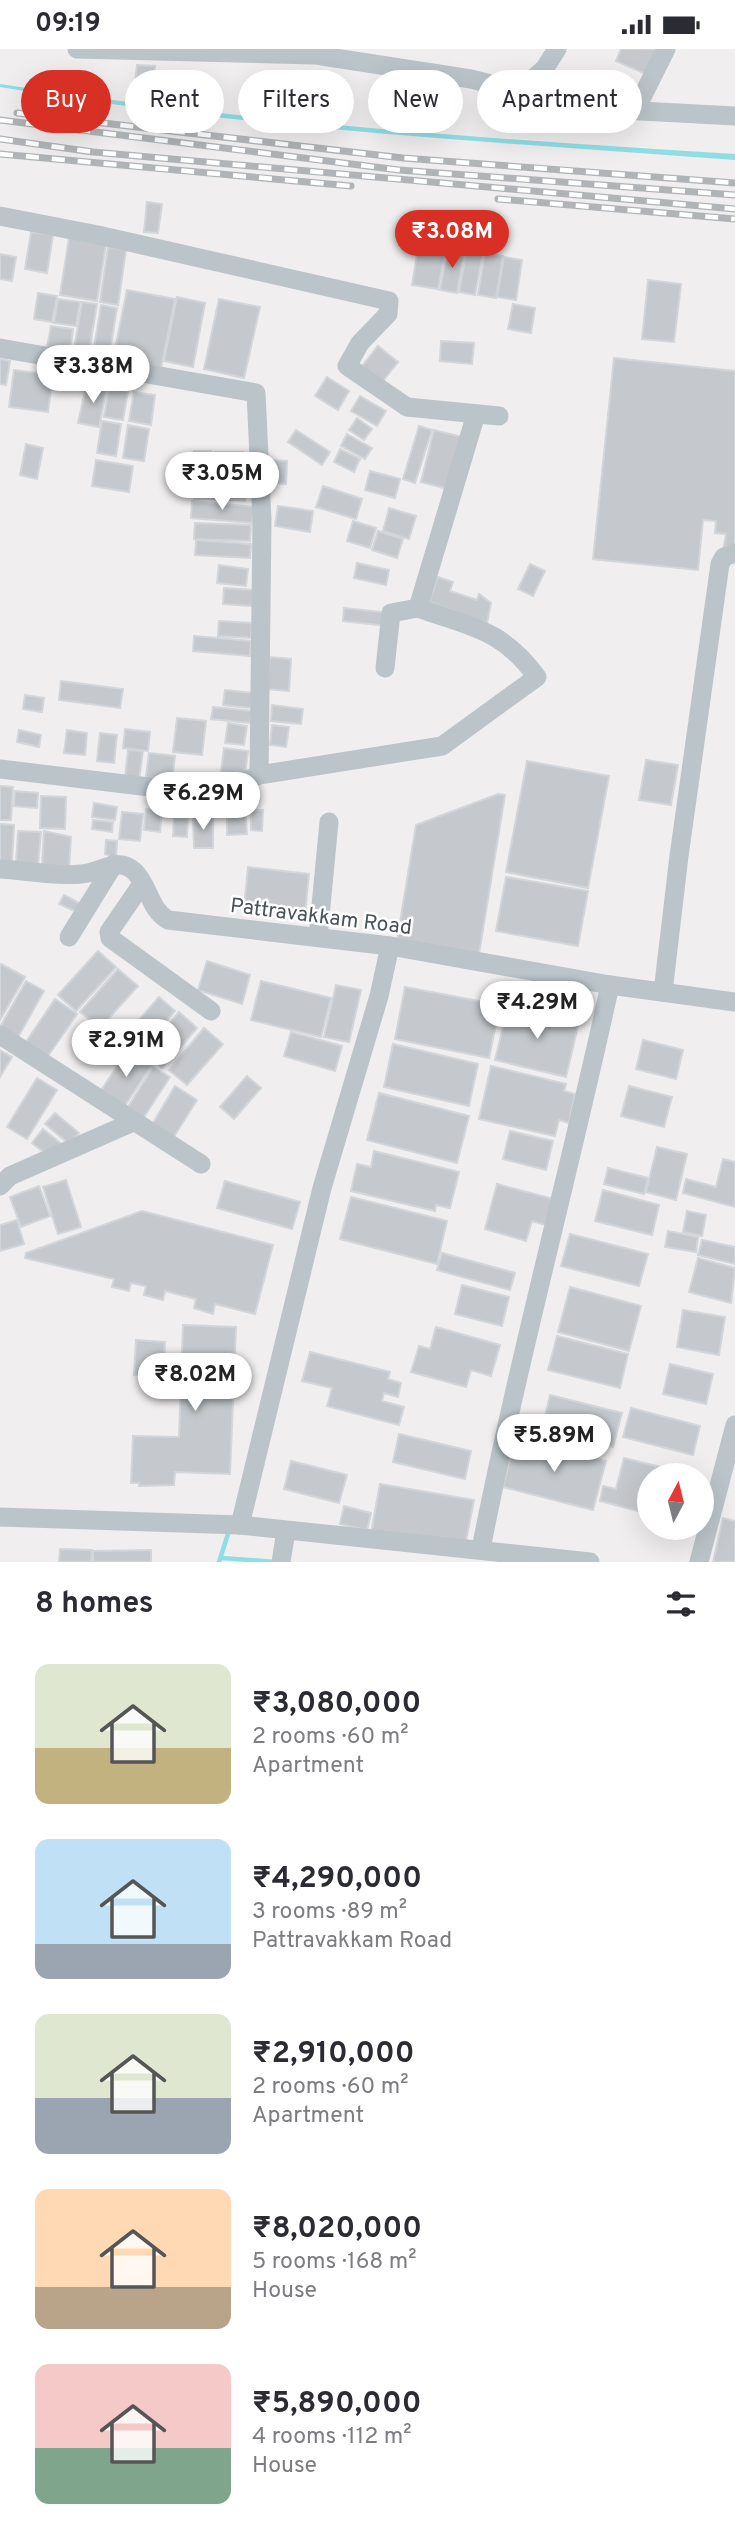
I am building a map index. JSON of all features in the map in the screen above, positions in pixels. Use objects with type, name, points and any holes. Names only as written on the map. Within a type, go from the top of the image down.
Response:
[{"type":"street","points":[[77,49],[312,52],[477,80]]},
{"type":"street","points":[[543,70],[557,49]]},
{"type":"street","points":[[642,97],[666,49]]},
{"type":"street","points":[[642,109],[735,116]]},
{"type":"street","points":[[0,216],[98,235],[389,301],[388,314],[360,343],[347,366],[407,407],[499,416]]},
{"type":"street","points":[[0,348],[256,393],[262,520],[259,775]]},
{"type":"street","points":[[418,608],[476,414]]},
{"type":"street","points":[[663,992],[720,563],[730,555]]},
{"type":"street","points":[[0,769],[191,792],[230,788],[259,775],[442,746],[537,677],[520,654],[498,636],[418,608],[391,613],[384,668]]},
{"type":"street","points":[[318,937],[330,822]]},
{"type":"street","points":[[0,869],[86,874],[114,864]]},
{"type":"street","points":[[69,937],[114,864]]},
{"type":"street","name":"Pattravakkam Road","points":[[114,864],[135,872],[158,915],[168,920],[390,946],[610,985],[735,1002]]},
{"type":"street","points":[[142,884],[109,932],[110,938],[211,1011]]},
{"type":"street","points":[[240,1525],[322,1188],[379,996],[390,946]]},
{"type":"street","points":[[481,1549],[502,1441],[572,1160],[610,985]]},
{"type":"street","points":[[0,1035],[201,1164]]},
{"type":"street","points":[[0,1186],[10,1176],[133,1122]]},
{"type":"street","points":[[699,1562],[735,1425]]},
{"type":"street","points":[[0,1517],[240,1525],[590,1562]]},
{"type":"street","points":[[281,1562],[286,1531]]},
{"type":"water","points":[[0,84],[21,87],[21,90],[0,87]]},
{"type":"water","points":[[111,100],[125,101],[125,105],[111,104]]},
{"type":"water","points":[[224,113],[238,115],[238,119],[224,118]]},
{"type":"water","points":[[354,127],[368,128],[366,132],[354,131]]},
{"type":"water","points":[[378,133],[433,133],[735,154],[735,160]]},
{"type":"building","points":[[621,49],[659,49],[648,75],[642,70],[616,61]]},
{"type":"building","points":[[137,65],[155,66],[155,70],[136,70]]},
{"type":"building","points":[[147,202],[162,204],[158,233],[144,232]]},
{"type":"building","points":[[31,232],[53,235],[47,273],[25,269]]},
{"type":"building","points":[[69,238],[106,244],[97,301],[60,295]]},
{"type":"building","points":[[419,242],[446,246],[438,289],[412,285]]},
{"type":"building","points":[[108,247],[126,250],[118,305],[100,302]]},
{"type":"building","points":[[448,247],[465,250],[457,293],[440,290]]},
{"type":"building","points":[[467,250],[483,253],[475,295],[459,292]]},
{"type":"building","points":[[485,252],[503,256],[496,298],[478,295]]},
{"type":"building","points":[[0,254],[16,257],[12,281],[0,279]]},
{"type":"building","points":[[504,257],[522,260],[516,300],[497,297]]},
{"type":"building","points":[[648,280],[681,284],[674,342],[642,339]]},
{"type":"building","points":[[127,290],[175,299],[161,368],[113,359]]},
{"type":"building","points":[[38,293],[57,296],[52,322],[34,319]]},
{"type":"building","points":[[177,297],[205,303],[193,367],[164,361]]},
{"type":"building","points":[[58,299],[80,302],[76,326],[54,323]]},
{"type":"building","points":[[219,299],[260,307],[244,378],[204,369]]},
{"type":"building","points":[[82,302],[97,304],[88,358],[73,356]]},
{"type":"building","points":[[513,304],[535,308],[531,333],[508,329]]},
{"type":"building","points":[[101,305],[117,308],[108,363],[92,360]]},
{"type":"building","points":[[51,326],[73,329],[69,357],[46,353]]},
{"type":"building","points":[[441,341],[474,343],[472,364],[440,361]]},
{"type":"building","points":[[378,346],[398,362],[380,385],[359,370]]},
{"type":"building","points":[[614,358],[735,371],[735,547],[724,546],[726,534],[715,533],[716,521],[703,520],[698,570],[593,559]]},
{"type":"building","points":[[0,359],[10,361],[6,385],[0,384]]},
{"type":"building","points":[[14,370],[53,375],[48,412],[9,407]]},
{"type":"building","points":[[327,377],[349,391],[338,410],[315,396]]},
{"type":"building","points":[[87,383],[107,387],[99,427],[78,423]]},
{"type":"building","points":[[109,388],[128,391],[123,420],[104,417]]},
{"type":"building","points":[[134,392],[155,395],[151,425],[129,421]]},
{"type":"building","points":[[360,396],[386,411],[377,426],[351,411]]},
{"type":"building","points":[[357,418],[372,429],[364,440],[349,430]]},
{"type":"building","points":[[102,421],[121,424],[116,456],[97,453]]},
{"type":"building","points":[[128,425],[149,429],[144,461],[123,458]]},
{"type":"building","points":[[419,426],[432,430],[415,483],[403,479]]},
{"type":"building","points":[[296,430],[330,452],[322,465],[288,442]]},
{"type":"building","points":[[434,430],[462,437],[448,489],[421,482]]},
{"type":"building","points":[[347,434],[372,448],[365,459],[341,446]]},
{"type":"building","points":[[26,444],[43,448],[37,479],[20,475]]},
{"type":"building","points":[[340,449],[360,459],[354,472],[334,462]]},
{"type":"building","points":[[194,451],[211,451],[211,499],[194,499]]},
{"type":"building","points":[[214,452],[243,452],[243,474],[213,474]]},
{"type":"building","points":[[96,460],[133,466],[129,492],[92,486]]},
{"type":"building","points":[[270,460],[287,461],[286,484],[269,483]]},
{"type":"building","points":[[370,471],[400,479],[395,498],[365,490]]},
{"type":"building","points":[[214,477],[245,479],[245,501],[213,499]]},
{"type":"building","points":[[323,486],[362,499],[356,519],[316,507]]},
{"type":"building","points":[[192,501],[254,507],[252,523],[191,518]]},
{"type":"building","points":[[278,506],[313,511],[310,532],[275,526]]},
{"type":"building","points":[[389,508],[416,516],[409,539],[383,531]]},
{"type":"building","points":[[353,521],[376,528],[370,548],[347,541]]},
{"type":"building","points":[[195,523],[251,525],[250,541],[194,539]]},
{"type":"building","points":[[378,531],[403,539],[397,558],[372,550]]},
{"type":"building","points":[[196,540],[251,544],[250,558],[195,555]]},
{"type":"building","points":[[357,563],[389,570],[386,585],[354,578]]},
{"type":"building","points":[[530,564],[545,571],[533,596],[518,589]]},
{"type":"building","points":[[219,565],[248,569],[246,586],[217,583]]},
{"type":"building","points":[[438,577],[453,582],[450,591],[477,600],[479,594],[491,603],[487,623],[429,602]]},
{"type":"building","points":[[224,588],[253,590],[252,606],[223,604]]},
{"type":"building","points":[[344,608],[389,613],[388,626],[343,621]]},
{"type":"building","points":[[219,621],[252,623],[251,638],[218,636]]},
{"type":"building","points":[[194,636],[251,641],[250,656],[193,651]]},
{"type":"building","points":[[270,657],[291,659],[289,691],[267,689]]},
{"type":"building","points":[[61,681],[123,689],[120,708],[59,700]]},
{"type":"building","points":[[225,690],[253,693],[251,708],[223,705]]},
{"type":"building","points":[[25,695],[44,698],[42,712],[23,709]]},
{"type":"building","points":[[272,705],[303,709],[301,724],[271,721]]},
{"type":"building","points":[[213,707],[252,711],[250,723],[211,719]]},
{"type":"building","points":[[177,718],[206,721],[202,755],[173,752]]},
{"type":"building","points":[[228,723],[247,726],[244,745],[225,743]]},
{"type":"building","points":[[272,725],[289,727],[286,747],[270,745]]},
{"type":"building","points":[[125,729],[150,732],[148,751],[123,748]]},
{"type":"building","points":[[19,730],[41,735],[39,747],[17,742]]},
{"type":"building","points":[[67,730],[87,733],[85,755],[64,753]]},
{"type":"building","points":[[100,733],[117,735],[114,763],[97,761]]},
{"type":"building","points":[[224,748],[248,751],[245,775],[221,772]]},
{"type":"building","points":[[128,750],[143,751],[139,780],[125,778]]},
{"type":"building","points":[[149,753],[175,756],[172,780],[146,777]]},
{"type":"building","points":[[646,760],[678,765],[671,805],[639,800]]},
{"type":"building","points":[[527,761],[609,776],[588,888],[506,872]]},
{"type":"building","points":[[0,786],[13,787],[11,820],[0,820]]},
{"type":"building","points":[[15,791],[38,793],[37,808],[14,806]]},
{"type":"building","points":[[498,794],[505,795],[479,954],[397,941],[416,825]]},
{"type":"building","points":[[41,796],[66,797],[65,829],[40,828]]},
{"type":"building","points":[[94,803],[117,807],[115,820],[92,817]]},
{"type":"building","points":[[146,809],[162,810],[160,832],[144,830]]},
{"type":"building","points":[[245,809],[247,834],[227,835],[227,810]]},
{"type":"building","points":[[251,810],[263,810],[262,831],[251,830]]},
{"type":"building","points":[[122,812],[143,814],[140,841],[119,839]]},
{"type":"building","points":[[213,815],[213,848],[194,848],[193,816]]},
{"type":"building","points":[[174,817],[188,818],[187,837],[173,836]]},
{"type":"building","points":[[93,820],[113,822],[112,832],[92,829]]},
{"type":"building","points":[[0,824],[14,825],[12,862],[0,861]]},
{"type":"building","points":[[18,831],[41,832],[38,865],[16,864]]},
{"type":"building","points":[[44,831],[71,837],[69,867],[42,866]]},
{"type":"building","points":[[106,840],[117,841],[116,858],[105,854]]},
{"type":"building","points":[[248,867],[309,874],[305,914],[244,908]]},
{"type":"building","points":[[506,877],[588,891],[578,946],[496,931]]},
{"type":"building","points":[[64,895],[81,904],[77,912],[59,904]]},
{"type":"building","points":[[98,951],[116,967],[76,1011],[58,995]]},
{"type":"building","points":[[207,961],[250,975],[242,1004],[198,990]]},
{"type":"building","points":[[1,964],[25,977],[0,1020],[0,966]]},
{"type":"building","points":[[118,969],[138,986],[100,1028],[80,1012]]},
{"type":"building","points":[[26,981],[44,991],[17,1039],[0,1027]]},
{"type":"building","points":[[261,981],[331,998],[321,1037],[251,1020]]},
{"type":"building","points":[[336,985],[361,990],[349,1042],[324,1037]]},
{"type":"building","points":[[405,987],[500,1005],[489,1058],[395,1039]]},
{"type":"building","points":[[159,997],[175,1011],[139,1053],[123,1038]]},
{"type":"building","points":[[55,999],[77,1014],[48,1056],[26,1042]]},
{"type":"building","points":[[508,1006],[579,1022],[566,1077],[495,1060]]},
{"type":"building","points":[[179,1012],[197,1028],[162,1068],[144,1053]]},
{"type":"building","points":[[204,1028],[223,1044],[187,1085],[169,1070]]},
{"type":"building","points":[[291,1032],[342,1046],[335,1071],[284,1056]]},
{"type":"building","points":[[643,1040],[683,1050],[676,1079],[636,1069]]},
{"type":"building","points":[[393,1044],[478,1064],[469,1106],[384,1087]]},
{"type":"building","points":[[0,1050],[12,1057],[0,1077]]},
{"type":"building","points":[[128,1050],[152,1065],[124,1107],[100,1092]]},
{"type":"building","points":[[491,1066],[566,1084],[564,1091],[575,1094],[569,1123],[559,1120],[555,1136],[479,1119]]},
{"type":"building","points":[[153,1067],[170,1077],[142,1120],[126,1110]]},
{"type":"building","points":[[247,1076],[261,1088],[234,1119],[220,1107]]},
{"type":"building","points":[[37,1078],[57,1090],[27,1139],[7,1127]]},
{"type":"building","points":[[175,1086],[197,1100],[173,1138],[152,1125]]},
{"type":"building","points":[[629,1086],[672,1097],[664,1127],[621,1116]]},
{"type":"building","points":[[379,1093],[469,1116],[457,1163],[367,1140]]},
{"type":"building","points":[[55,1113],[79,1133],[69,1144],[45,1124]]},
{"type":"building","points":[[43,1129],[63,1145],[45,1153],[32,1143]]},
{"type":"building","points":[[510,1131],[553,1141],[546,1170],[503,1159]]},
{"type":"building","points":[[657,1147],[687,1154],[676,1200],[646,1192]]},
{"type":"building","points":[[374,1151],[459,1172],[450,1208],[436,1205],[435,1211],[351,1191],[357,1164],[371,1167]]},
{"type":"building","points":[[723,1159],[735,1162],[735,1207],[683,1193],[686,1179],[716,1187]]},
{"type":"building","points":[[608,1168],[648,1178],[644,1194],[604,1184]]},
{"type":"building","points":[[66,1180],[81,1227],[58,1234],[43,1187]]},
{"type":"building","points":[[225,1181],[300,1202],[292,1229],[217,1208]]},
{"type":"building","points":[[497,1184],[553,1199],[545,1225],[532,1221],[526,1241],[485,1229]]},
{"type":"building","points":[[39,1186],[50,1216],[21,1227],[10,1197]]},
{"type":"building","points":[[603,1190],[659,1205],[652,1235],[595,1221]]},
{"type":"building","points":[[351,1197],[447,1221],[437,1264],[340,1239]]},
{"type":"building","points":[[142,1211],[273,1245],[255,1314],[215,1304],[213,1314],[194,1308],[196,1299],[165,1291],[163,1300],[144,1295],[146,1286],[131,1283],[129,1291],[112,1287],[114,1279],[25,1258],[26,1253]]},
{"type":"building","points":[[687,1211],[706,1215],[702,1236],[683,1232]]},
{"type":"building","points":[[17,1220],[24,1244],[0,1251],[0,1225]]},
{"type":"building","points":[[668,1231],[698,1237],[696,1252],[665,1247]]},
{"type":"building","points":[[570,1234],[648,1254],[639,1286],[561,1266]]},
{"type":"building","points":[[702,1240],[735,1247],[735,1264],[698,1255]]},
{"type":"building","points":[[442,1253],[515,1273],[510,1290],[437,1270]]},
{"type":"building","points":[[698,1258],[735,1268],[731,1303],[689,1292]]},
{"type":"building","points":[[462,1285],[509,1297],[502,1326],[455,1314]]},
{"type":"building","points":[[570,1287],[641,1306],[629,1351],[558,1332]]},
{"type":"building","points":[[683,1310],[725,1317],[719,1355],[677,1347]]},
{"type":"building","points":[[183,1325],[236,1327],[230,1474],[175,1472],[174,1485],[139,1486],[139,1483],[131,1483],[133,1436],[179,1437]]},
{"type":"building","points":[[436,1327],[500,1345],[491,1376],[471,1370],[466,1387],[411,1372],[419,1346],[430,1349]]},
{"type":"building","points":[[557,1336],[628,1354],[620,1388],[548,1370]]},
{"type":"building","points":[[136,1340],[165,1342],[163,1376],[134,1375]]},
{"type":"building","points":[[310,1352],[390,1372],[388,1379],[401,1383],[398,1397],[384,1393],[382,1401],[404,1407],[399,1425],[327,1406],[332,1388],[302,1381]]},
{"type":"building","points":[[670,1364],[713,1374],[706,1404],[663,1394]]},
{"type":"building","points":[[550,1395],[622,1413],[613,1447],[542,1429]]},
{"type":"building","points":[[631,1408],[700,1426],[693,1455],[623,1437]]},
{"type":"building","points":[[399,1434],[471,1451],[465,1479],[393,1462]]},
{"type":"building","points":[[516,1435],[533,1439],[533,1443],[606,1461],[593,1510],[503,1487]]},
{"type":"building","points":[[624,1458],[644,1463],[637,1463],[637,1511],[600,1501],[603,1486],[616,1489]]},
{"type":"building","points":[[291,1461],[347,1475],[339,1503],[284,1489]]},
{"type":"building","points":[[380,1484],[474,1500],[466,1541],[371,1533]]},
{"type":"building","points":[[344,1506],[371,1513],[367,1530],[340,1524]]},
{"type":"building","points":[[723,1518],[735,1521],[735,1562],[713,1562]]},
{"type":"building","points":[[60,1549],[92,1550],[91,1562],[59,1562]]},
{"type":"building","points":[[151,1550],[151,1562],[93,1562],[93,1551]]},
{"type":"waterway","points":[[219,1562],[229,1531]]},
{"type":"waterway","points":[[222,1558],[276,1562]]},
{"type":"railway","points":[[17,113],[403,158],[735,183]]},
{"type":"railway","points":[[0,120],[399,170],[735,195]]},
{"type":"railway","points":[[0,139],[93,152],[735,209]]},
{"type":"railway","points":[[0,154],[351,186]]},
{"type":"railway","points":[[498,199],[735,219]]}]
